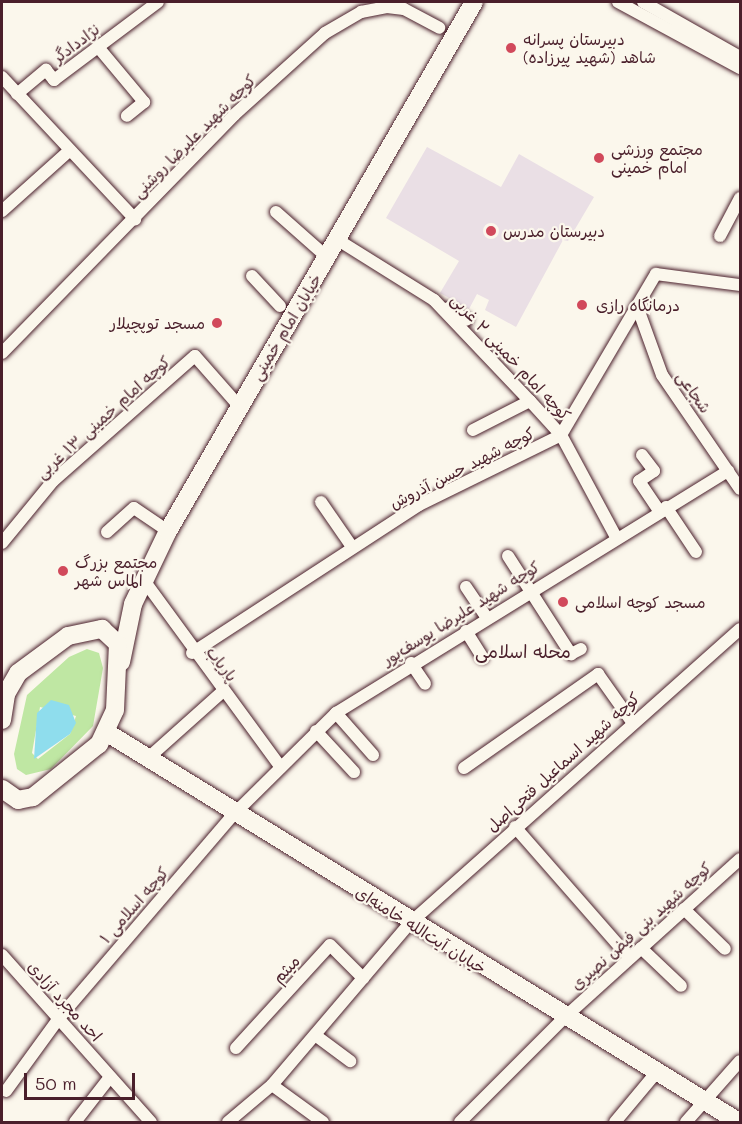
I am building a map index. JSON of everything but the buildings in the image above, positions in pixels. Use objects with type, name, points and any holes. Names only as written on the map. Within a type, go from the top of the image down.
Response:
[{"type":"main road","name":"خیابان امام خمینی","points":[[106,732],[121,662],[143,579],[234,400],[286,311],[328,258],[446,32],[474,2]]},
{"type":"main road","points":[[323,231],[338,240]]},
{"type":"main road","points":[[2,718],[4,692],[18,673],[86,628],[110,634],[121,662]]},
{"type":"main road","points":[[4,800],[33,797],[81,761],[106,732]]},
{"type":"main road","name":"خیابان آیت‌الله خامنه‌ای","points":[[106,732],[146,760],[564,1018],[739,1122]]},
{"type":"street","name":"نژاددادگر","points":[[17,94],[46,70],[54,80],[158,2]]},
{"type":"street","points":[[618,2],[652,14],[741,57]]},
{"type":"street","points":[[643,2],[652,14],[741,68]]},
{"type":"street","name":"کوچه شهید علیرضا روشنی","points":[[2,353],[234,116],[345,20],[387,7],[404,9],[446,32]]},
{"type":"street","points":[[98,47],[144,102],[127,116]]},
{"type":"street","points":[[3,80],[135,219]]},
{"type":"street","points":[[2,211],[70,150]]},
{"type":"street","points":[[720,236],[741,198]]},
{"type":"street","points":[[276,212],[328,258]]},
{"type":"street","name":"کوچه امام خمینی ۲ غربی","points":[[338,240],[434,300],[530,401],[561,435],[616,537]]},
{"type":"street","name":"کوچه شهید حسن آذروش","points":[[192,653],[419,505],[561,435],[656,274],[741,285]]},
{"type":"street","points":[[252,276],[286,311]]},
{"type":"street","points":[[434,300],[467,320]]},
{"type":"street","name":"شجاعی","points":[[637,306],[662,375],[740,487]]},
{"type":"street","name":"کوچه امام خمینی ۱۳ غربی","points":[[2,543],[52,481],[195,356],[234,400]]},
{"type":"street","points":[[473,430],[530,401]]},
{"type":"street","points":[[642,455],[654,471],[639,481],[696,552]]},
{"type":"street","name":"کوچه شهید علیرضا یوسف‌پور","points":[[234,814],[336,713],[528,590],[728,471]]},
{"type":"street","points":[[321,502],[352,547]]},
{"type":"street","points":[[107,532],[134,508],[168,531]]},
{"type":"street","points":[[508,556],[571,654],[581,649]]},
{"type":"street","name":"پاریاب","points":[[143,579],[192,653],[280,766]]},
{"type":"street","points":[[466,587],[487,618]]},
{"type":"street","name":"کوچه شهید اسماعیل فتحی‌اصل","points":[[231,1121],[272,1085],[410,923],[632,722],[741,628]]},
{"type":"street","points":[[466,631],[482,657]]},
{"type":"street","points":[[411,663],[425,684]]},
{"type":"street","points":[[464,768],[598,674],[632,722]]},
{"type":"street","points":[[146,760],[222,692]]},
{"type":"street","points":[[336,713],[374,755]]},
{"type":"street","points":[[316,731],[354,772]]},
{"type":"street","name":"کوچه اسلامی ۱","points":[[6,1090],[59,1018],[234,814]]},
{"type":"street","points":[[515,827],[629,957]]},
{"type":"street","name":"کوچه شهید بنی فیض نصیری","points":[[460,1122],[629,957],[741,859]]},
{"type":"street","points":[[684,909],[725,949]]},
{"type":"street","name":"میثم","points":[[236,1048],[330,945],[363,978]]},
{"type":"street","points":[[641,948],[681,986]]},
{"type":"street","name":"احد مجرد آزادی","points":[[2,955],[150,1122]]},
{"type":"street","points":[[315,1035],[350,1061]]},
{"type":"street","points":[[686,1122],[741,1061]]},
{"type":"street","points":[[615,1122],[656,1073]]},
{"type":"street","points":[[75,1122],[110,1077]]},
{"type":"street","points":[[272,1085],[323,1122]]},
{"type":"shaded area","name":"دبیرستان مدرس","points":[[427,147],[501,187],[519,154],[594,197],[568,241],[563,240],[516,327],[485,310],[489,300],[477,294],[469,309],[440,293],[459,261],[386,218]]},
{"type":"green space","points":[[87,649],[99,653],[103,668],[93,726],[51,769],[26,775],[17,769],[14,754],[27,695],[69,657]],"holes":[[[40,707],[76,716],[70,734],[38,759],[32,753]]]},
{"type":"water","points":[[51,700],[69,705],[76,723],[70,734],[34,759],[37,713]]},
{"type":"place","name":"دبیرستان پسرانه شاهد (شهید پیرزاده)","points":[[511,48]]},
{"type":"place","name":"مجتمع ورزشی امام خمینی","points":[[599,158]]},
{"type":"place","name":"دبیرستان مدرس","points":[[491,231]]},
{"type":"place","name":"درمانگاه رازی","points":[[582,305]]},
{"type":"place","name":"مسجد توپچیلار","points":[[217,323]]},
{"type":"place","name":"مجتمع بزرگ الماس شهر","points":[[63,571]]},
{"type":"place","name":"مسجد کوچه اسلامی","points":[[563,602]]},
{"type":"district","name":"محله اسلامی","points":[[523,651]]}]
